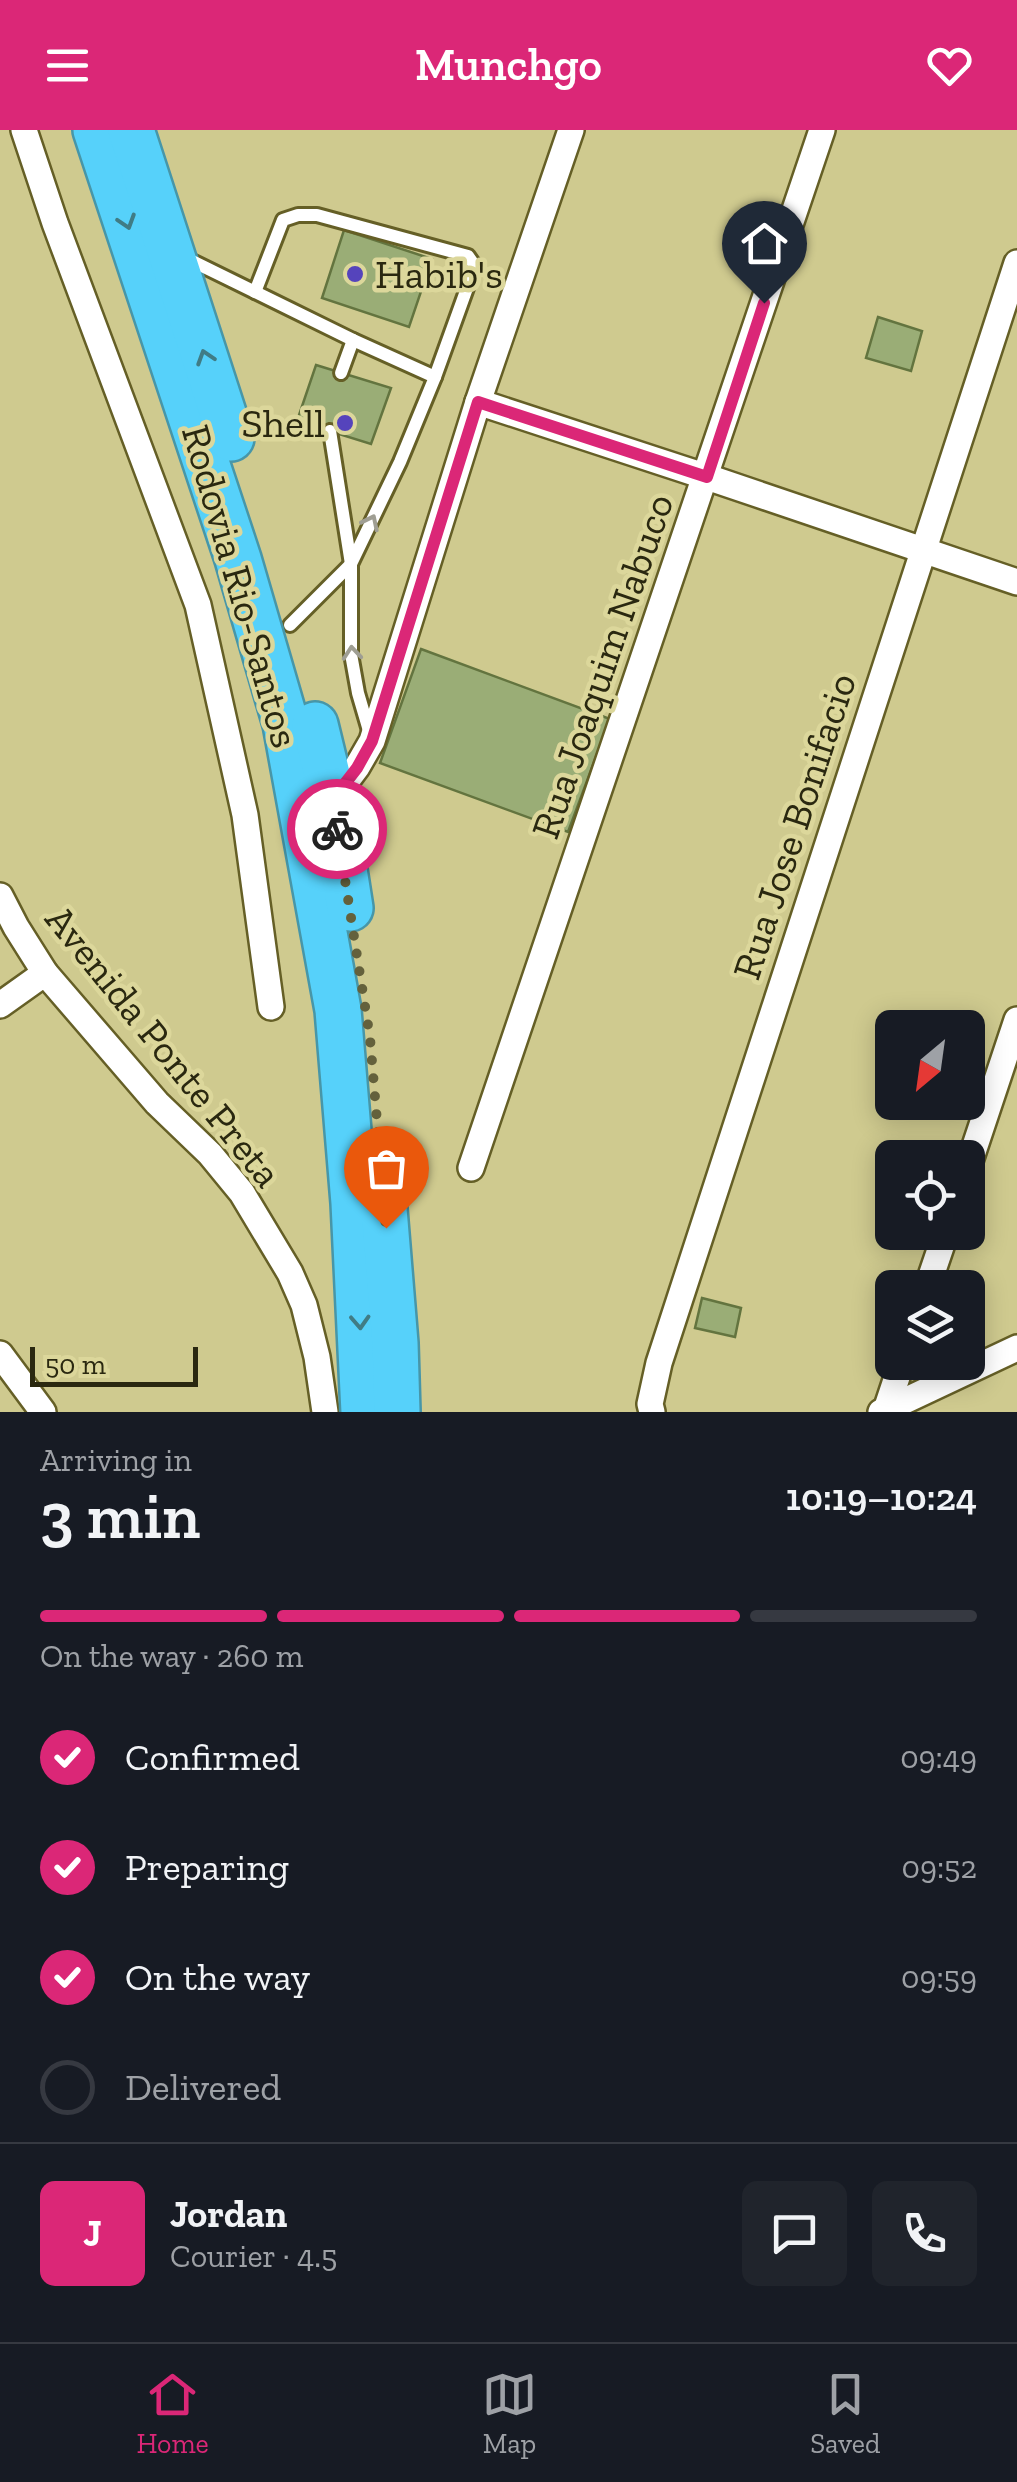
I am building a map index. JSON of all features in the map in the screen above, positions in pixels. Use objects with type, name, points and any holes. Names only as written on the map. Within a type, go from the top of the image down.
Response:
[{"type":"highway","name":"Rodovia Rio-Santos","points":[[96,130],[238,559],[286,724],[338,1010],[354,1203],[364,1412]]},
{"type":"highway","name":"Rodovia Rio-Santos","points":[[131,130],[290,625],[333,799],[370,1038],[397,1412]]},
{"type":"street","points":[[24,130],[198,605],[245,815],[271,1007]]},
{"type":"street","points":[[333,799],[372,741],[478,402],[570,130]]},
{"type":"street","name":"Rua Joaquim Nabuco","points":[[470,1168],[822,130]]},
{"type":"street","name":"Rua Jose Bonifacio","points":[[652,1412],[658,1363],[1017,264]]},
{"type":"street","points":[[478,402],[1017,582]]},
{"type":"street","name":"Avenida Ponte Preta","points":[[0,896],[46,973],[157,1103],[210,1154],[242,1194],[290,1274],[304,1306],[325,1412]]},
{"type":"street","points":[[0,1005],[46,973]]},
{"type":"street","points":[[977,1140],[1017,1020]]},
{"type":"street","points":[[884,1411],[1017,1348]]},
{"type":"street","points":[[0,1354],[43,1412]]},
{"type":"street","points":[[884,1411],[895,1380]]},
{"type":"lane","points":[[255,292],[284,220],[298,215],[316,215],[468,256],[475,266],[400,462],[351,564],[290,625]]},
{"type":"lane","points":[[172,252],[435,377]]},
{"type":"lane","points":[[341,373],[353,340]]},
{"type":"lane","points":[[330,431],[351,564],[351,654],[372,741]]},
{"type":"building","points":[[344,230],[432,259],[409,327],[322,298]]},
{"type":"building","points":[[878,317],[922,331],[911,371],[866,358]]},
{"type":"building","points":[[316,365],[391,388],[371,444],[297,421]]},
{"type":"building","points":[[421,649],[610,719],[568,832],[380,763]]},
{"type":"building","points":[[702,1298],[741,1308],[735,1337],[695,1328]]},
{"type":"way so far","points":[[337,829],[370,1038],[386,1228]]},
{"type":"place","name":"Habib's","points":[[355,274]]},
{"type":"place","name":"Shell","points":[[345,423]]},
{"type":"route","points":[[337,829],[333,799],[372,741],[478,402],[707,477],[764,303]]}]
